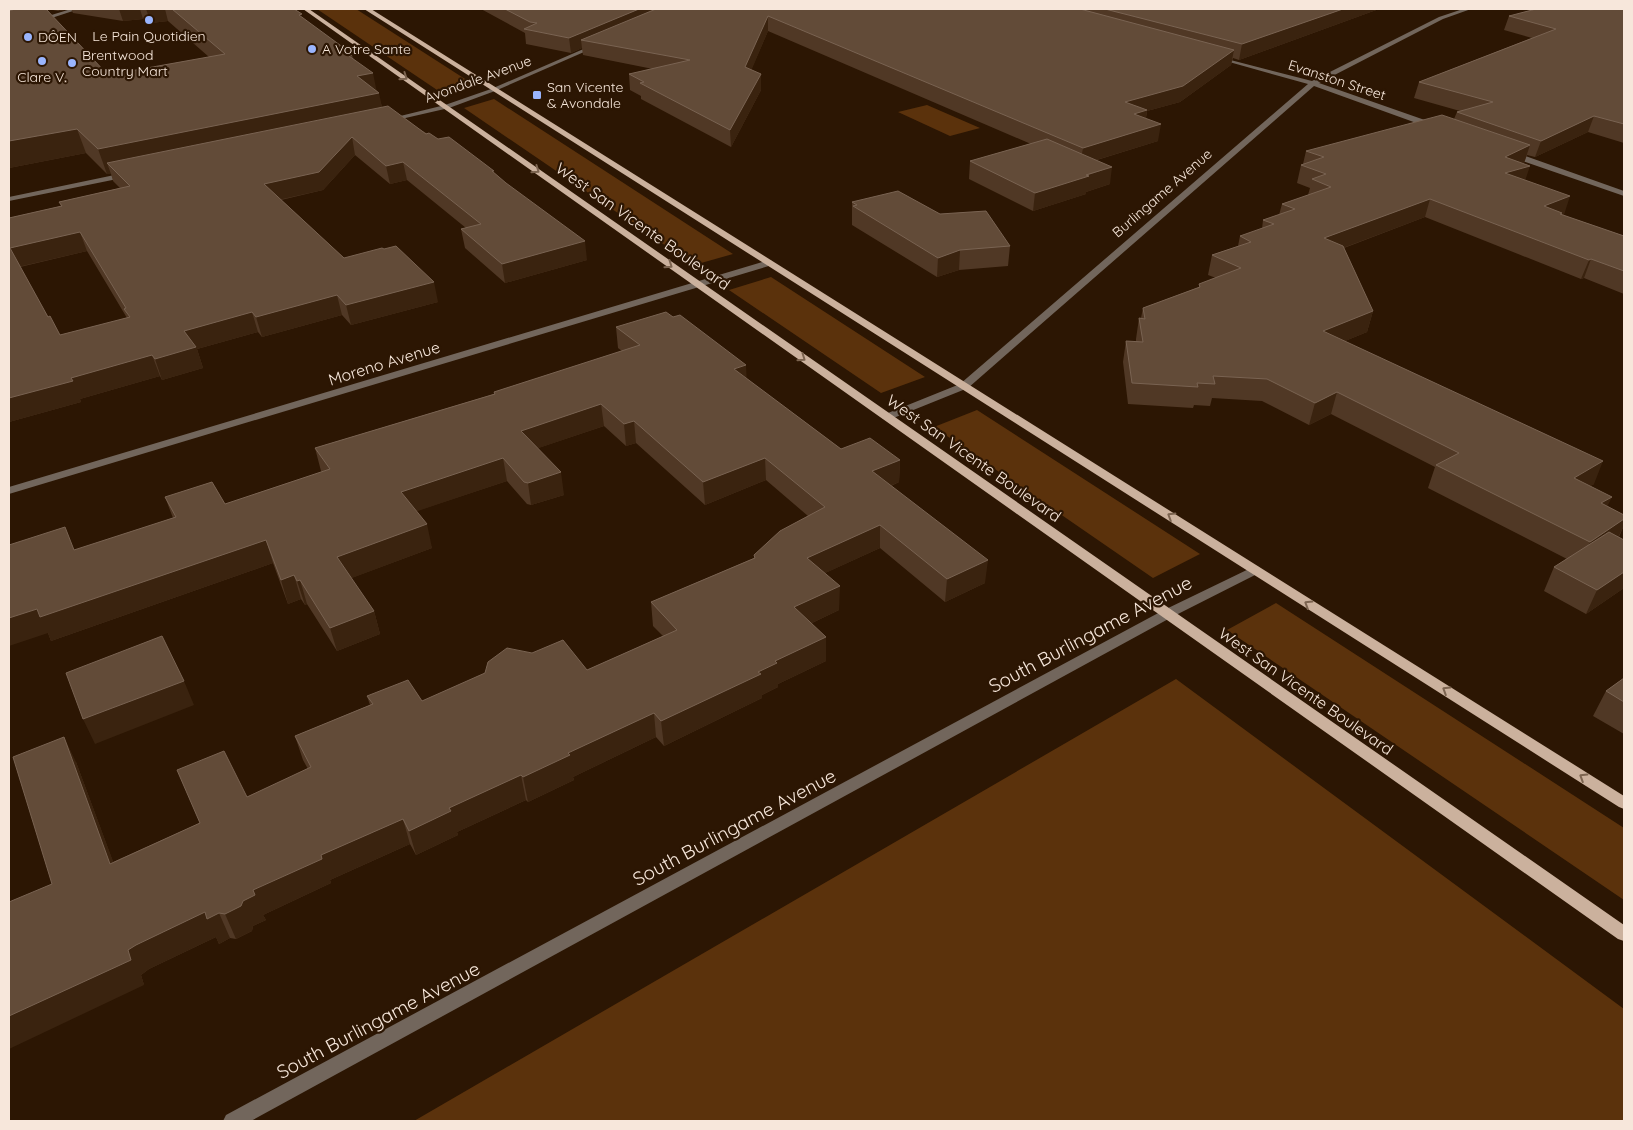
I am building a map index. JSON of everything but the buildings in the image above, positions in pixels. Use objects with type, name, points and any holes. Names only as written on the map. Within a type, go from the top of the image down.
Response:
[{"type":"main road","name":"West San Vicente Boulevard","points":[[306,9],[1624,934]]},
{"type":"main road","name":"West San Vicente Boulevard","points":[[367,9],[1624,803]]},
{"type":"street","points":[[9,30],[76,9]]},
{"type":"street","name":"Burlingame Avenue","points":[[887,416],[964,386],[1313,83],[1441,18],[1468,9]]},
{"type":"street","name":"Avondale Avenue","points":[[375,123],[447,107],[493,90],[600,44]]},
{"type":"street","name":"Evanston Street","points":[[1208,55],[1313,83],[1441,129]]},
{"type":"street","points":[[1505,152],[1624,194]]},
{"type":"street","points":[[9,199],[134,173]]},
{"type":"street","name":"Moreno Avenue","points":[[9,491],[769,263]]},
{"type":"street","name":"South Burlingame Avenue","points":[[232,1121],[1167,614],[1255,570]]},
{"type":"shaded area","points":[[317,9],[356,9],[476,86],[446,96]]},
{"type":"shaded area","points":[[494,99],[733,254],[694,265],[464,108]]},
{"type":"shaded area","points":[[927,105],[980,128],[950,136],[898,112]]},
{"type":"shaded area","points":[[771,277],[925,377],[881,393],[729,290]]},
{"type":"shaded area","points":[[977,410],[1200,554],[1153,578],[934,427]]},
{"type":"shaded area","points":[[1276,603],[1624,828],[1624,900],[1227,630]]},
{"type":"shaded area","points":[[1176,679],[1624,1009],[1624,1121],[414,1121]]},
{"type":"place","name":"Le Pain Quotidien","points":[[149,20]]},
{"type":"place","name":"DÔEN","points":[[28,37]]},
{"type":"place","name":"A Votre Sante","points":[[312,49]]},
{"type":"place","name":"Clare V.","points":[[42,61]]},
{"type":"place","name":"Brentwood Country Mart","points":[[72,63]]},
{"type":"place","name":"San Vicente & Avondale","points":[[537,95]]}]
